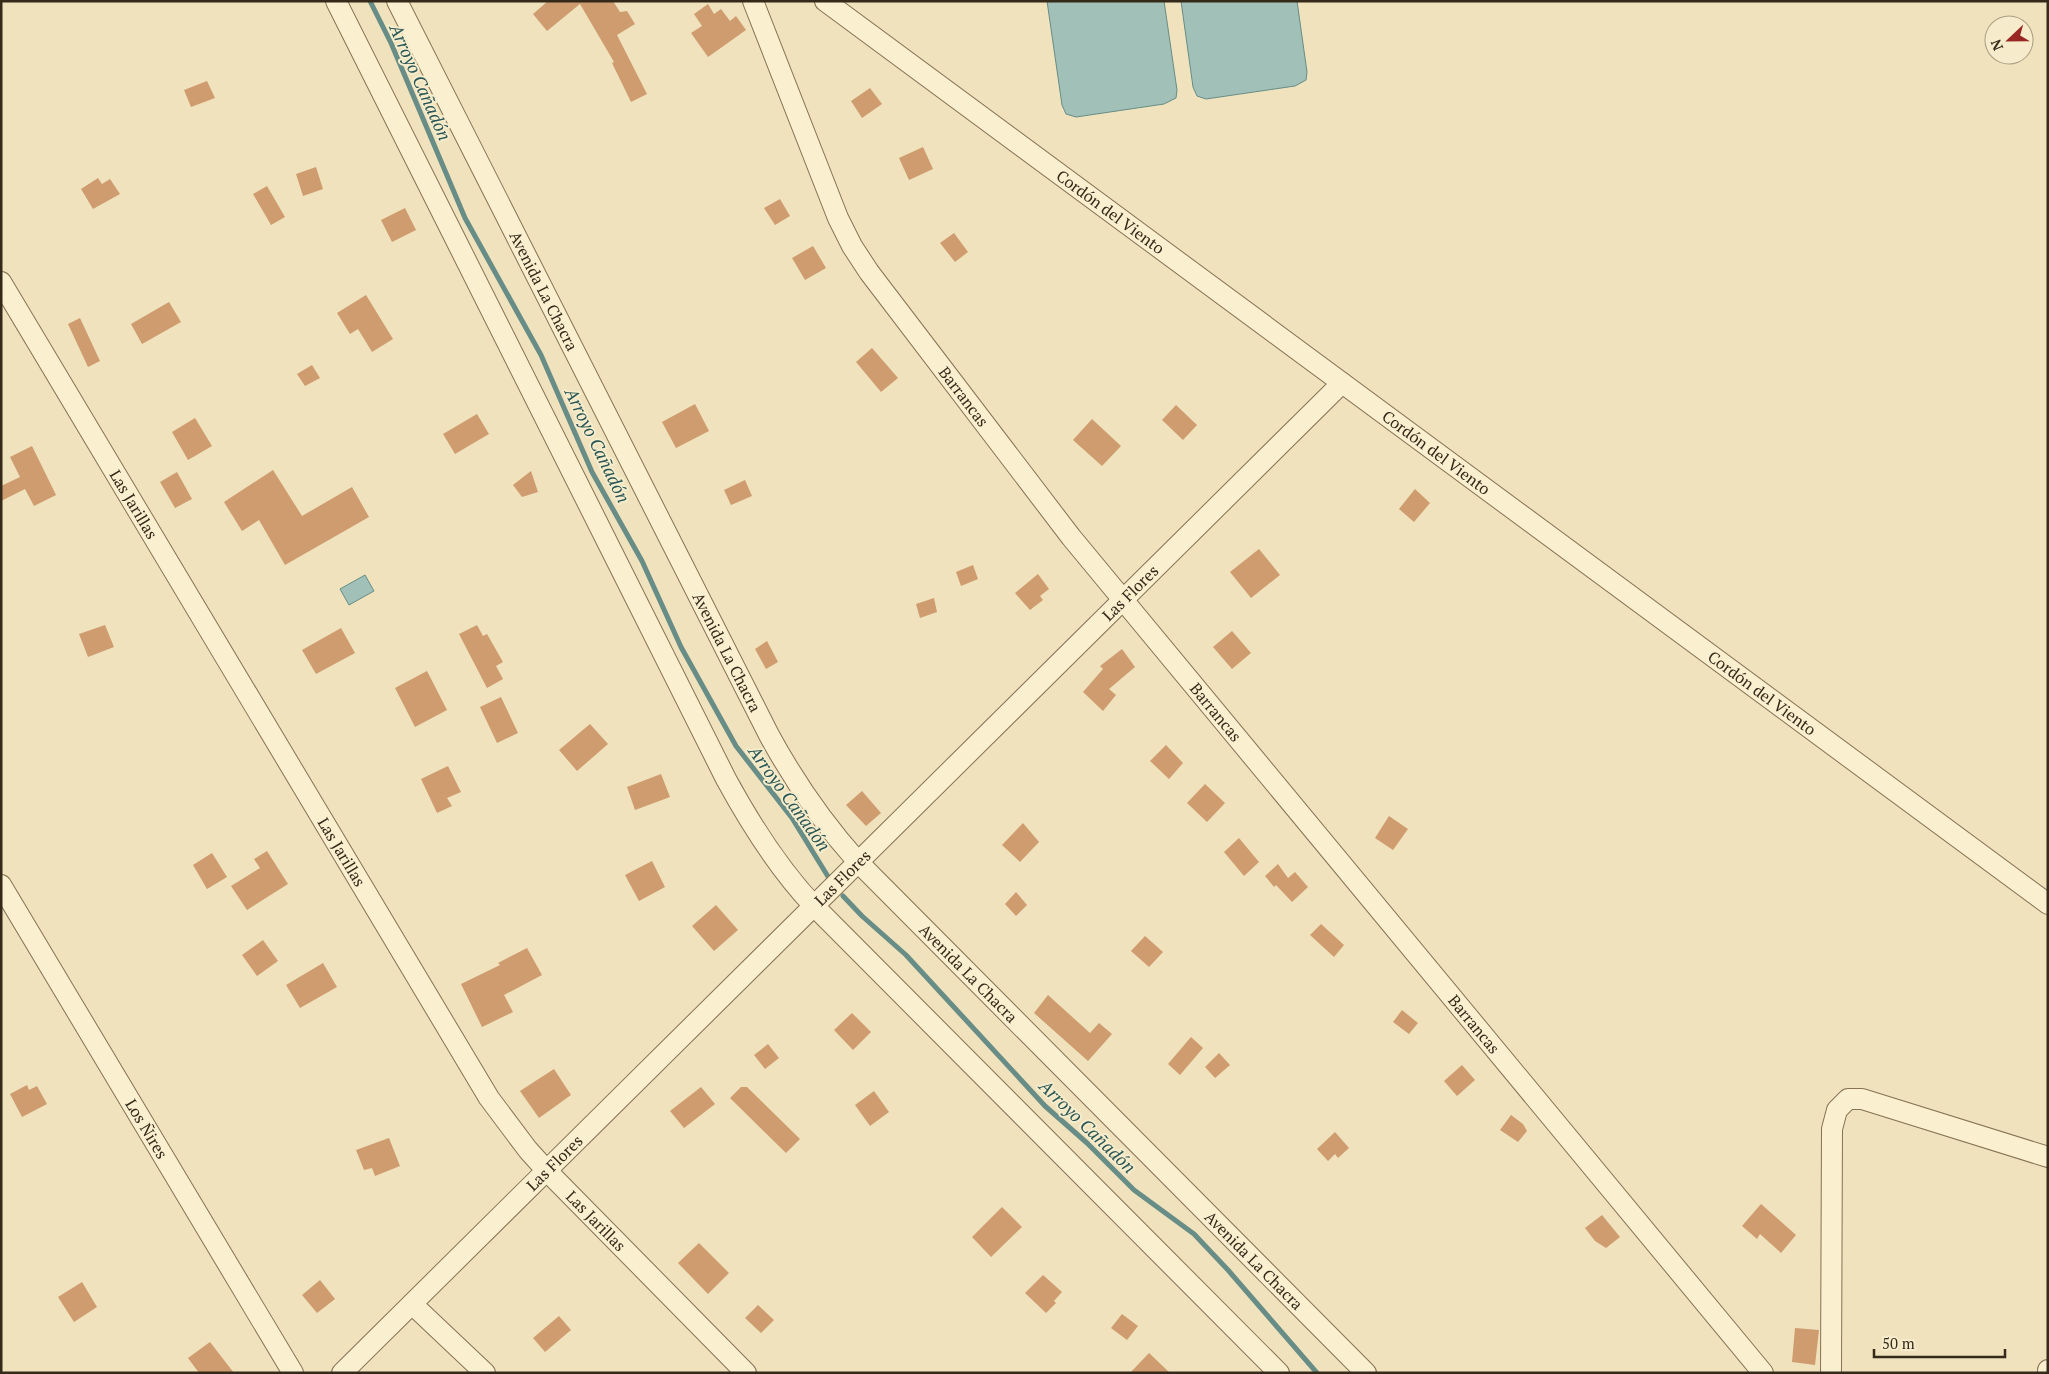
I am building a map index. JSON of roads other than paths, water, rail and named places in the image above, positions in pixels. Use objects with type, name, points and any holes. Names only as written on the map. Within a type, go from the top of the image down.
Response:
[{"type":"street","points":[[336,1],[726,780],[762,842],[780,868],[814,906],[1279,1373]]},
{"type":"street","name":"Avenida La Chacra","points":[[397,1],[769,735],[808,799],[840,842],[858,862],[1366,1373]]},
{"type":"street","name":"Barrancas","points":[[753,1],[824,184],[852,246],[870,272],[1044,503],[1763,1373]]},
{"type":"street","name":"Cordón del Viento","points":[[825,1],[2048,904]]},
{"type":"street","name":"Las Jarillas","points":[[1,282],[489,1098],[546,1171],[746,1373]]},
{"type":"street","name":"Las Flores","points":[[342,1373],[1342,383]]},
{"type":"street","name":"Los Ñires","points":[[1,885],[294,1373]]},
{"type":"street","points":[[1831,1373],[1832,1129],[1837,1110],[1848,1099],[1862,1100],[2048,1157]]},
{"type":"street","points":[[412,1304],[484,1373]]},
{"type":"water","points":[[1047,1],[1164,1],[1177,90],[1176,98],[1164,104],[1076,117],[1066,114],[1062,105]]},
{"type":"water","points":[[1181,1],[1297,1],[1307,72],[1306,80],[1295,86],[1206,99],[1197,96],[1193,87]]},
{"type":"water","points":[[365,575],[374,591],[349,605],[340,589]]},
{"type":"waterway","name":"Arroyo Cañadón","points":[[370,1],[391,43],[465,218],[541,355],[592,472],[642,561],[681,647],[736,746],[792,818],[832,883]]},
{"type":"waterway","name":"Arroyo Cañadón","points":[[843,896],[862,916],[906,955],[1045,1106],[1087,1143],[1134,1190],[1194,1234],[1228,1270],[1317,1373]]}]
